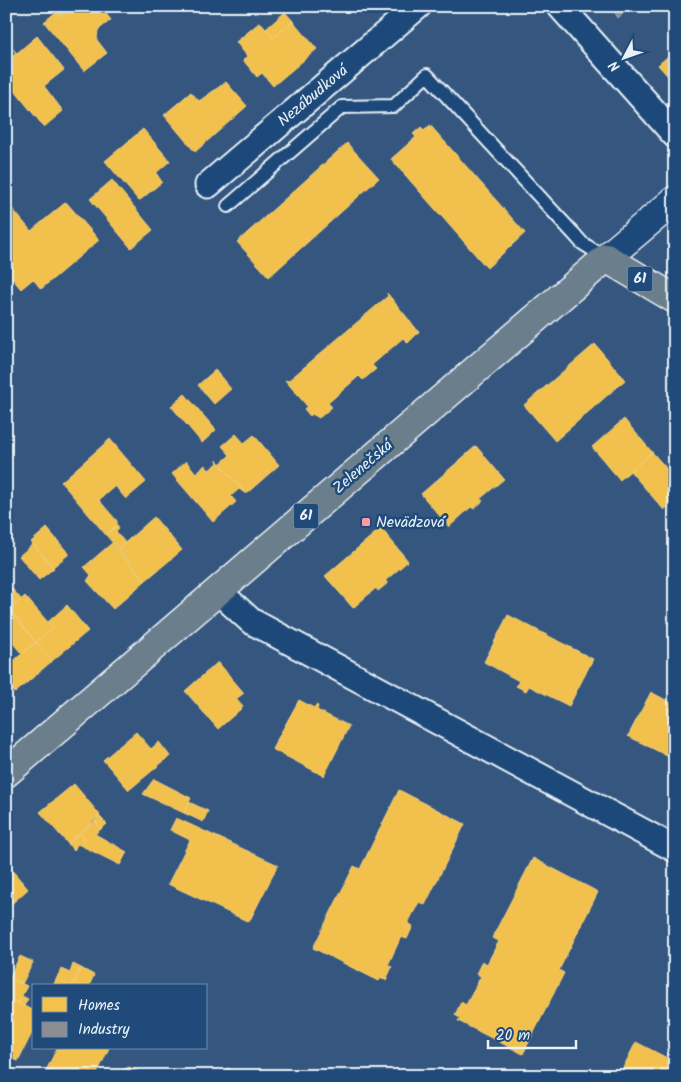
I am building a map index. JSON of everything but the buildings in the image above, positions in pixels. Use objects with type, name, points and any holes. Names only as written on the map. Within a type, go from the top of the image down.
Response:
[{"type":"main road","name":"61","points":[[606,258],[675,299]]},
{"type":"main road","name":"Zelenečská","points":[[6,773],[606,258]]},
{"type":"street","name":"Nezábudková","points":[[208,185],[418,6]]},
{"type":"street","points":[[560,6],[675,135]]},
{"type":"street","name":"Zelenečská","points":[[606,258],[675,200]]},
{"type":"street","points":[[218,591],[251,621],[675,848]]},
{"type":"lane","points":[[228,206],[342,107],[394,106],[427,75],[582,243],[606,258]]},
{"type":"place","name":"Nevädzová","points":[[366,522]]}]
